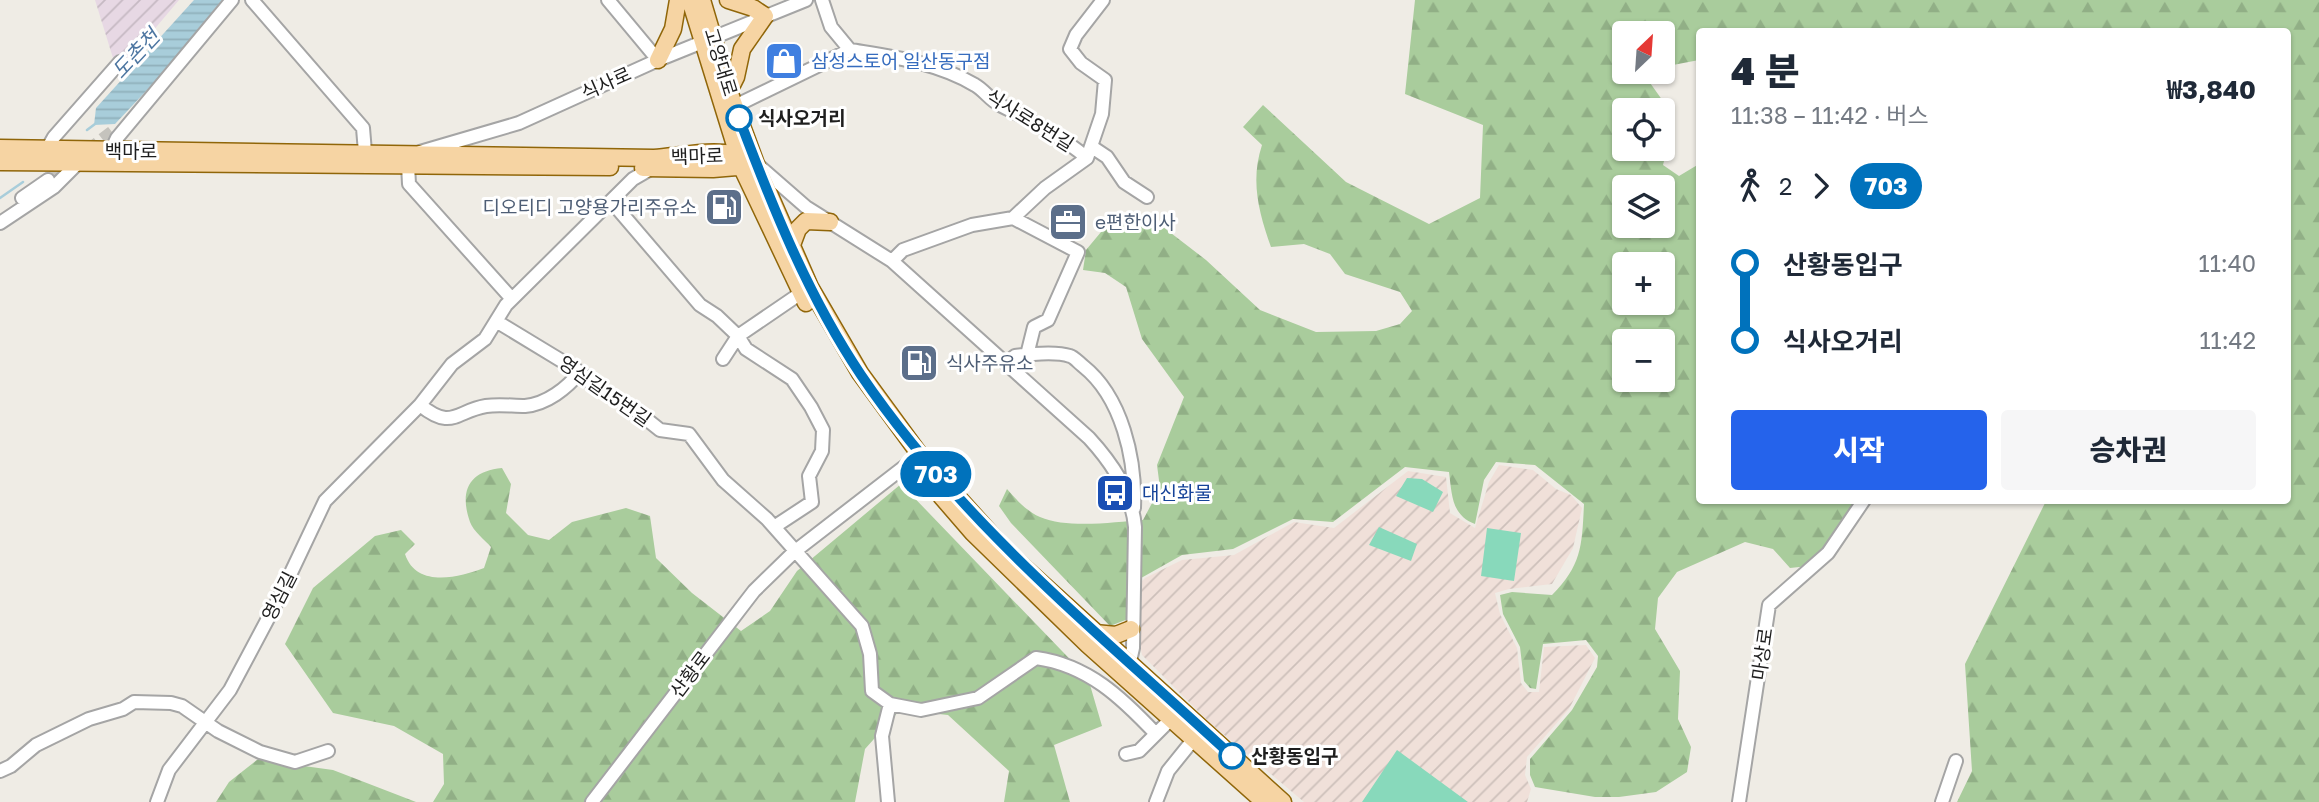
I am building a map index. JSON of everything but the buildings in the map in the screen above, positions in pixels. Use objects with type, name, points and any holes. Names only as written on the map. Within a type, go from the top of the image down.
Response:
[{"type":"main road","points":[[658,60],[673,29],[678,0]]},
{"type":"main road","name":"고양대로","points":[[690,0],[732,99],[746,162],[792,245],[810,287],[860,373],[920,455],[1006,551],[1095,633],[1170,720],[1264,802]]},
{"type":"main road","name":"고양대로","points":[[702,0],[708,39],[746,162],[801,293],[852,377],[913,460],[973,533],[1128,671],[1283,802]]},
{"type":"main road","points":[[728,0],[753,8],[765,16],[742,49],[732,99]]},
{"type":"main road","name":"백마로","points":[[0,148],[78,163],[653,168],[746,162]]},
{"type":"main road","name":"백마로","points":[[0,162],[45,155],[111,151],[420,152],[746,162]]},
{"type":"main road","points":[[792,245],[798,229],[806,221],[830,222]]},
{"type":"main road","points":[[1095,633],[1115,635],[1131,629]]},
{"type":"street","points":[[111,151],[117,138],[232,0]]},
{"type":"street","points":[[252,0],[363,128],[365,152]]},
{"type":"street","points":[[608,0],[658,60]]},
{"type":"street","name":"식사로","points":[[420,152],[519,123],[658,60],[806,0]]},
{"type":"street","points":[[732,99],[850,50],[831,27],[822,0]]},
{"type":"street","points":[[892,261],[903,250],[947,233],[972,225],[1013,218],[1090,152],[1102,114],[1105,80],[1081,63],[1070,49],[1076,35],[1103,0]]},
{"type":"street","name":"식사로8번길","points":[[850,50],[917,60],[977,86],[994,102],[1090,152],[1107,157],[1125,182],[1147,197]]},
{"type":"street","points":[[45,155],[54,137],[120,62]]},
{"type":"street","points":[[114,130],[129,115],[145,107]]},
{"type":"street","points":[[420,152],[408,165],[409,184],[512,299]]},
{"type":"street","points":[[746,162],[806,207],[892,261],[1089,438],[1112,463],[1134,512]]},
{"type":"street","name":"백마로","points":[[5,219],[54,187],[78,163]]},
{"type":"street","name":"영심길","points":[[157,802],[169,770],[230,690],[325,501],[420,405],[452,364],[485,339],[512,299],[633,179],[653,168]]},
{"type":"street","points":[[5,219],[20,200],[48,180]]},
{"type":"street","points":[[611,201],[700,305],[717,316],[738,336],[746,349],[792,379],[822,430],[822,451],[809,476],[812,502],[774,527]]},
{"type":"street","points":[[1013,218],[1078,252],[1048,320],[1034,327],[1027,355]]},
{"type":"street","points":[[723,359],[738,336],[801,293]]},
{"type":"street","name":"영심길15번길","points":[[496,321],[580,372],[596,388],[630,406],[660,430],[689,434],[723,480],[774,527],[794,552]]},
{"type":"street","points":[[1006,364],[1015,356],[1070,356],[1094,374],[1110,393],[1118,411],[1134,476],[1128,671]]},
{"type":"street","points":[[420,405],[430,413],[448,419],[465,415],[482,406],[527,406],[566,388],[580,372]]},
{"type":"street","name":"산황로","points":[[592,802],[754,591],[794,552],[913,460]]},
{"type":"street","name":"마상로","points":[[1739,802],[1769,605],[1828,553],[1861,504]]},
{"type":"street","points":[[794,552],[862,626],[870,654],[872,691],[890,704],[921,710],[978,698],[1024,664],[1045,659],[1091,676],[1113,691],[1156,734]]},
{"type":"street","points":[[0,771],[11,766],[36,746],[89,719],[122,709],[134,702],[171,703],[197,714],[205,722],[260,752],[295,762],[327,751]]},
{"type":"street","points":[[888,802],[882,736],[890,704]]},
{"type":"street","points":[[1126,754],[1139,751],[1170,720]]},
{"type":"street","points":[[1156,802],[1168,771],[1193,740]]},
{"type":"street","points":[[1942,802],[1956,761]]},
{"type":"shaded area","points":[[95,0],[179,0],[125,64],[113,58]]},
{"type":"shaded area","points":[[1499,465],[1533,470],[1556,489],[1571,495],[1582,508],[1573,548],[1552,584],[1495,593],[1500,614],[1517,648],[1521,683],[1528,692],[1539,692],[1544,647],[1586,645],[1595,658],[1569,709],[1527,757],[1525,775],[1531,789],[1527,802],[1304,802],[1209,722],[1142,655],[1135,617],[1137,586],[1145,578],[1182,560],[1234,555],[1294,522],[1334,528],[1408,471],[1446,477],[1450,513],[1475,528],[1489,482]]},
{"type":"green space","points":[[1415,0],[2319,0],[2319,802],[1957,802],[1972,771],[1965,664],[2045,504],[2291,504],[2291,28],[1696,28],[1696,61],[1675,65],[1675,21],[1612,21],[1612,84],[1651,84],[1661,98],[1612,98],[1612,161],[1664,161],[1663,165],[1679,176],[1696,166],[1696,504],[1856,504],[1809,566],[1790,568],[1773,549],[1745,542],[1677,572],[1658,598],[1655,629],[1680,671],[1678,719],[1691,747],[1687,772],[1656,792],[1595,797],[1535,787],[1530,775],[1530,759],[1572,710],[1597,667],[1598,656],[1586,640],[1543,644],[1536,689],[1530,688],[1524,681],[1520,647],[1503,614],[1500,595],[1512,592],[1552,595],[1575,564],[1581,543],[1584,504],[1535,465],[1496,462],[1484,480],[1475,524],[1461,515],[1454,503],[1449,472],[1405,467],[1333,522],[1293,519],[1233,549],[1182,555],[1134,582],[1128,619],[1110,626],[1011,523],[999,506],[1007,489],[1030,512],[1051,521],[1091,524],[1143,520],[1160,488],[1157,465],[1184,397],[1142,339],[1126,287],[1105,273],[1083,270],[1086,250],[1111,220],[1154,220],[1206,260],[1260,310],[1316,332],[1376,331],[1400,324],[1412,311],[1400,292],[1345,274],[1330,254],[1304,244],[1271,247],[1256,184],[1262,145],[1243,127],[1263,105],[1346,182],[1429,224],[1480,198],[1483,125],[1405,94]]},
{"type":"green space","points":[[502,468],[511,484],[506,513],[528,535],[549,540],[572,522],[626,508],[650,516],[656,558],[692,593],[741,631],[770,611],[797,571],[901,484],[1088,678],[1102,726],[1054,745],[1070,802],[1004,802],[1009,771],[948,715],[900,710],[865,749],[855,802],[433,802],[444,784],[443,754],[394,726],[333,713],[285,644],[313,588],[375,536],[401,530],[415,544],[405,554],[410,565],[428,576],[450,577],[484,568],[491,547],[470,522],[467,492],[474,478]]},
{"type":"green space","points":[[1407,478],[1422,479],[1443,492],[1433,512],[1396,496]]},
{"type":"green space","points":[[1379,527],[1417,544],[1411,561],[1369,545]]},
{"type":"green space","points":[[1487,528],[1521,533],[1514,581],[1481,576]]},
{"type":"green space","points":[[1397,750],[1468,802],[1362,802]]},
{"type":"green space","points":[[262,756],[282,763],[333,770],[416,802],[216,802],[229,782]]},
{"type":"water","points":[[194,0],[222,0],[165,71],[115,124],[94,125],[96,108]]},
{"type":"waterway","name":"도촌천","points":[[87,130],[95,124]]},
{"type":"waterway","name":"도촌천","points":[[0,198],[23,182]]},
{"type":"tunnel","points":[[88,150],[114,130]]},
{"type":"tunnel","points":[[48,180],[73,161]]},
{"type":"bus line","name":"703","points":[[739,118],[756,164],[810,287],[860,373],[920,455],[1006,551],[1232,756]]},
{"type":"place","name":"삼성스토어 일산동구점","points":[[784,61]]},
{"type":"place","name":"식사오거리","points":[[739,118]]},
{"type":"place","name":"디오티디 고양용가리주유소","points":[[724,207]]},
{"type":"place","name":"e편한이사","points":[[1068,222]]},
{"type":"place","name":"식사주유소","points":[[919,363]]},
{"type":"place","name":"대신화물","points":[[1115,493]]},
{"type":"place","name":"산황동입구","points":[[1232,756]]}]
